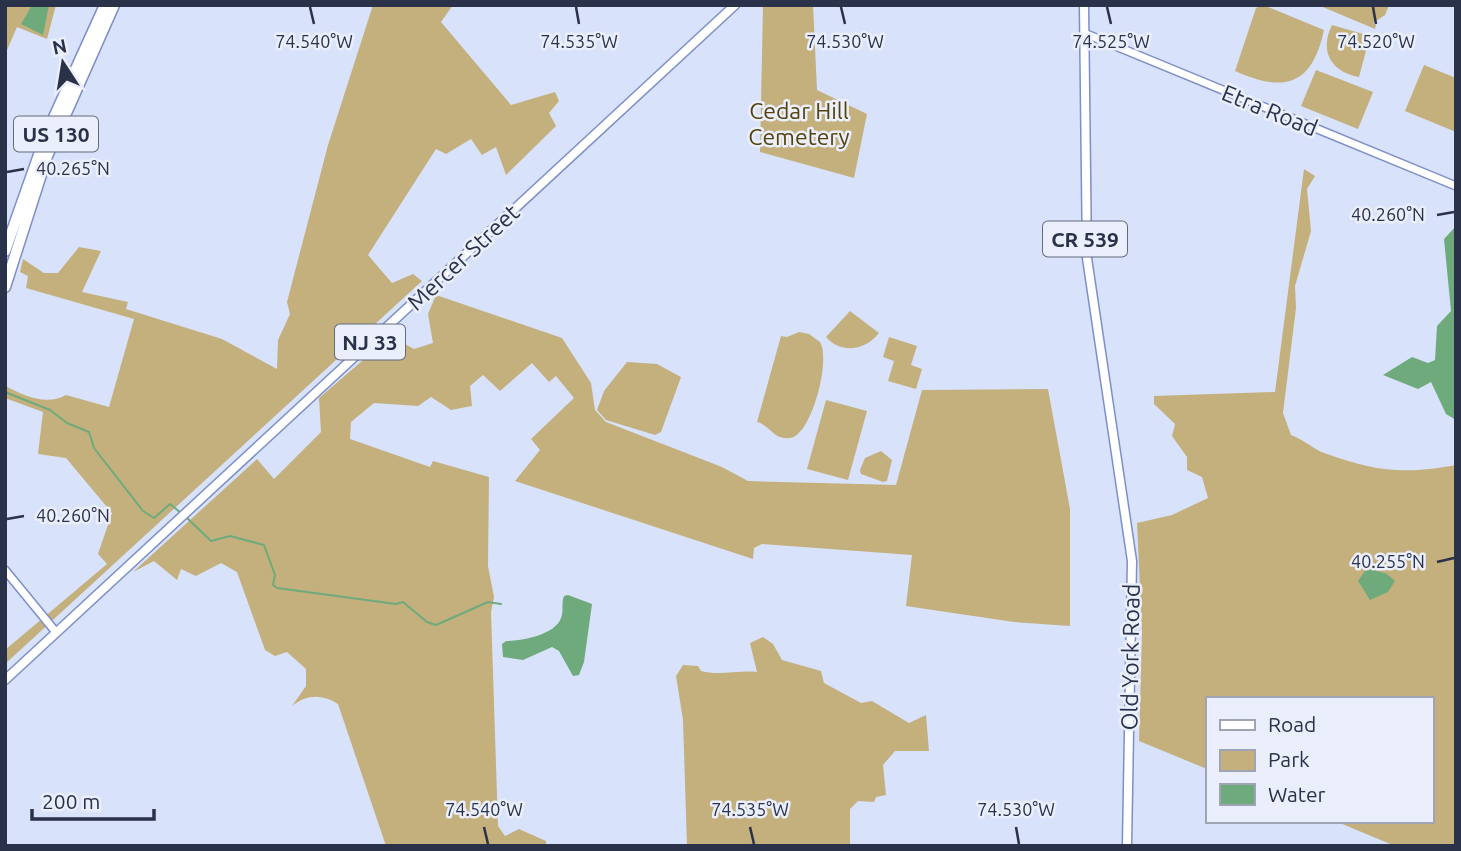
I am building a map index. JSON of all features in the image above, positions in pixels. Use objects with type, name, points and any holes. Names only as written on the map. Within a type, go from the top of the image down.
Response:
[{"type":"highway","name":"US 130","points":[[5,251],[46,135],[105,5]]},
{"type":"highway","name":"US 130","points":[[5,287],[50,148],[114,5]]},
{"type":"main road","name":"Mercer Street","points":[[5,680],[735,5]]},
{"type":"main road","name":"CR 539","points":[[1084,5],[1084,33]]},
{"type":"main road","name":"Etra Road","points":[[1084,33],[1456,186]]},
{"type":"main road","name":"Old York Road","points":[[1084,33],[1087,258],[1093,313],[1120,470],[1132,570],[1127,846]]},
{"type":"main road","points":[[5,570],[55,632]]},
{"type":"green space","points":[[5,5],[56,5],[47,39],[17,27],[5,55]]},
{"type":"green space","points":[[373,5],[453,5],[441,22],[511,105],[555,92],[559,101],[549,113],[556,126],[506,175],[496,147],[482,155],[471,139],[446,154],[436,149],[368,255],[392,283],[413,274],[422,281],[5,664],[5,650],[107,564],[98,554],[112,513],[66,458],[38,454],[43,412],[5,398],[5,386],[43,400],[66,395],[109,407],[134,319],[26,288],[28,276],[20,272],[23,259],[44,273],[58,273],[79,247],[101,251],[82,292],[128,302],[126,309],[222,339],[277,369],[278,340],[290,314],[287,302],[328,145]]},
{"type":"green space","name":"Cedar Hill Cemetery","points":[[763,5],[813,5],[817,90],[867,114],[854,178],[760,152]]},
{"type":"green space","points":[[1263,5],[1324,30],[1312,63],[1293,80],[1268,82],[1235,71],[1256,8]]},
{"type":"green space","points":[[1318,5],[1389,5],[1385,15],[1373,23],[1376,25],[1375,29]]},
{"type":"green space","points":[[1332,25],[1370,36],[1359,77],[1341,70],[1330,59],[1327,43]]},
{"type":"green space","points":[[1424,65],[1456,78],[1456,132],[1405,111]]},
{"type":"green space","points":[[1316,70],[1373,92],[1358,129],[1301,106]]},
{"type":"green space","points":[[1304,169],[1315,176],[1307,189],[1311,231],[1295,286],[1296,308],[1283,413],[1291,435],[1324,453],[1389,470],[1420,470],[1456,465],[1456,846],[1395,846],[1340,823],[1433,823],[1433,697],[1206,697],[1206,769],[1139,741],[1142,632],[1137,523],[1172,515],[1208,498],[1202,477],[1187,470],[1187,457],[1172,436],[1175,424],[1154,404],[1154,396],[1275,392]]},
{"type":"green space","points":[[436,295],[562,338],[591,383],[595,410],[606,422],[722,467],[748,481],[896,485],[922,390],[1048,389],[1070,509],[1070,626],[1014,622],[906,606],[912,555],[762,544],[754,548],[753,559],[515,481],[540,450],[531,439],[574,398],[556,376],[549,382],[532,363],[500,391],[483,375],[470,386],[472,406],[451,410],[431,397],[418,406],[374,403],[351,422],[350,439],[430,467],[433,461],[489,477],[488,566],[494,597],[491,612],[498,826],[505,836],[519,829],[546,841],[546,846],[386,846],[338,704],[326,698],[315,697],[303,699],[292,706],[306,686],[306,669],[287,652],[275,656],[265,650],[237,572],[221,563],[196,576],[181,569],[177,580],[154,561],[133,572],[257,459],[274,479],[321,432],[319,398],[391,336],[414,349],[433,343],[428,314]]},
{"type":"green space","points":[[850,311],[879,333],[860,347],[839,346],[826,337]]},
{"type":"green space","points":[[799,332],[809,334],[820,342],[823,351],[821,379],[806,424],[798,434],[784,438],[757,422],[781,336],[787,337]]},
{"type":"green space","points":[[889,337],[917,346],[911,365],[922,369],[916,389],[888,381],[894,361],[883,357]]},
{"type":"green space","points":[[627,362],[657,364],[681,377],[661,432],[655,435],[606,420],[597,410],[604,391]]},
{"type":"green space","points":[[826,400],[867,411],[848,480],[807,469]]},
{"type":"green space","points":[[881,451],[892,460],[887,481],[883,482],[861,474],[860,470],[865,458]]},
{"type":"green space","points":[[763,637],[773,644],[782,660],[821,671],[824,683],[861,703],[872,701],[909,723],[926,715],[929,751],[895,751],[883,765],[886,795],[876,797],[874,802],[858,801],[850,809],[850,846],[687,846],[683,720],[676,676],[683,665],[698,666],[701,671],[708,672],[757,672],[750,643]]},
{"type":"water","points":[[32,5],[49,5],[43,35],[21,24]]},
{"type":"water","points":[[1456,226],[1456,420],[1446,414],[1431,382],[1418,389],[1383,375],[1412,357],[1428,363],[1435,360],[1437,326],[1451,311],[1444,239]]},
{"type":"water","points":[[1367,568],[1387,574],[1395,581],[1388,592],[1370,600],[1358,581]]},
{"type":"water","points":[[564,596],[592,604],[584,662],[579,675],[573,676],[559,651],[552,647],[523,660],[503,657],[502,644],[506,641],[537,636],[558,624]]},
{"type":"waterway","points":[[5,392],[50,410],[67,423],[89,432],[94,448],[143,511],[154,518],[170,504],[181,513]]},
{"type":"waterway","points":[[185,516],[211,541],[230,536],[264,545],[275,575],[273,585],[277,588],[396,604],[403,602],[427,622],[436,625],[488,602],[501,604]]}]
